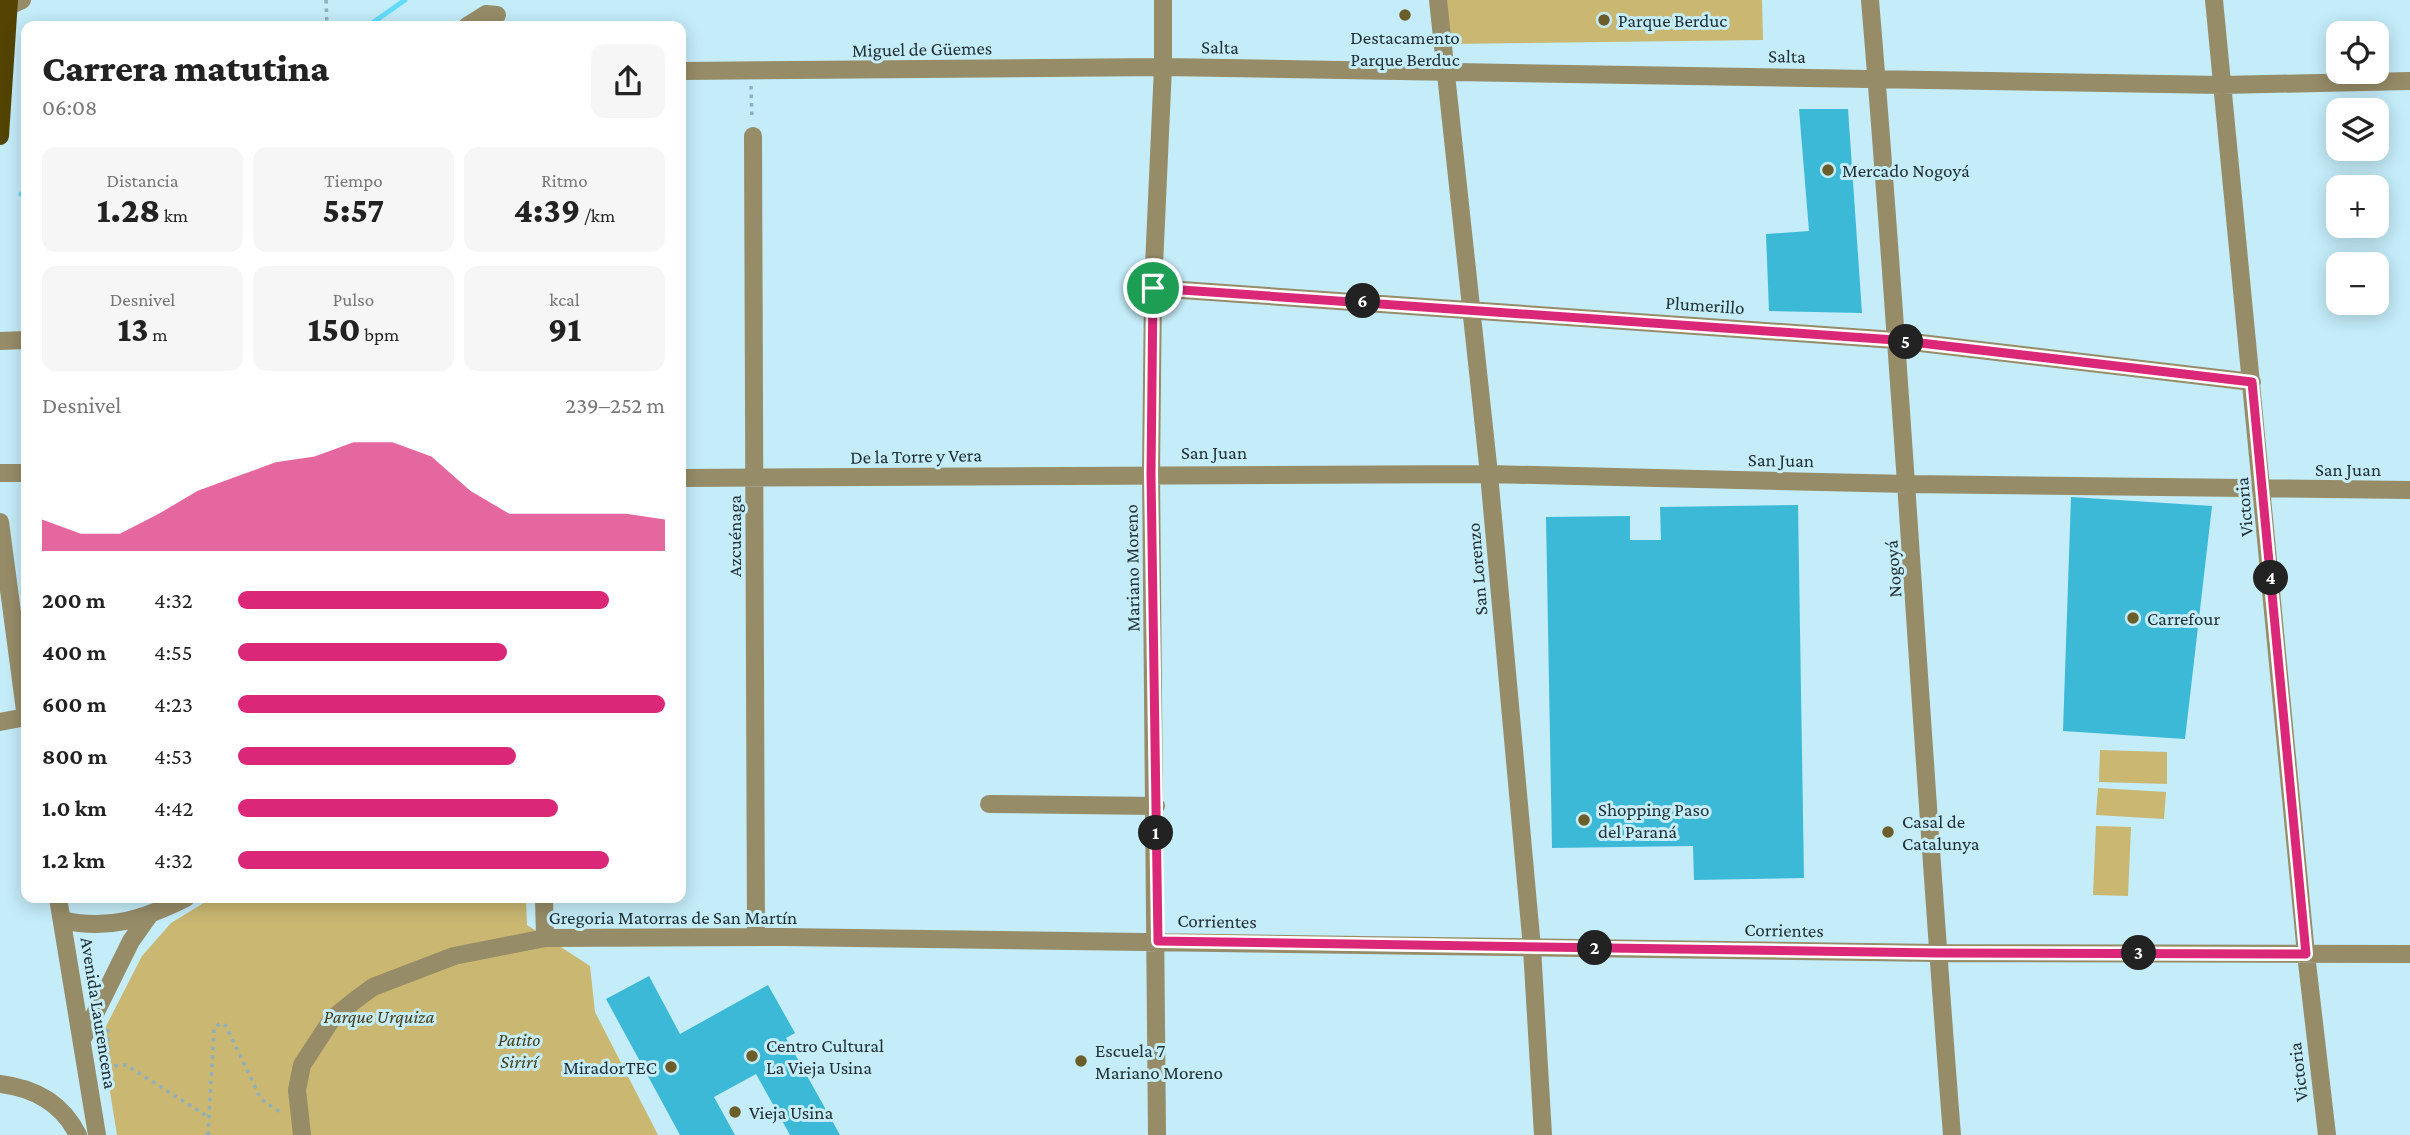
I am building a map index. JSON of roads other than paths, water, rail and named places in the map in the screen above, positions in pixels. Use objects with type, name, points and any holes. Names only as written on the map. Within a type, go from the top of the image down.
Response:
[{"type":"main road","points":[[0,136],[13,2]]},
{"type":"street","name":"Mariano Moreno","points":[[1157,1135],[1158,941],[1151,474],[1153,288],[1163,67],[1163,0]]},
{"type":"street","name":"San Lorenzo","points":[[1438,0],[1489,474],[1532,947],[1543,1135]]},
{"type":"street","name":"Nogoyá","points":[[1870,0],[1895,340],[1909,484],[1937,953],[1952,1135]]},
{"type":"street","name":"Victoria","points":[[2214,0],[2306,954],[2327,1135]]},
{"type":"street","points":[[475,21],[486,14],[497,15]]},
{"type":"street","name":"Miguel de Güemes","points":[[686,71],[1163,67]]},
{"type":"street","name":"Salta","points":[[1163,67],[2222,85],[2410,81]]},
{"type":"street","name":"Azcuénaga","points":[[753,136],[756,937]]},
{"type":"street","name":"Plumerillo","points":[[1153,288],[1471,308],[1895,340],[2252,382]]},
{"type":"street","points":[[0,341],[21,340]]},
{"type":"street","points":[[0,473],[21,473]]},
{"type":"street","name":"De la Torre y Vera","points":[[686,478],[1151,474]]},
{"type":"street","name":"San Juan","points":[[1151,474],[1489,474],[1909,484],[2410,490]]},
{"type":"street","points":[[0,522],[21,680]]},
{"type":"street","points":[[0,722],[21,719]]},
{"type":"street","points":[[989,803],[1156,806]]},
{"type":"street","name":"Avenida Laurencena","points":[[59,903],[97,1135]]},
{"type":"street","points":[[62,920],[97,926],[148,917],[176,903]]},
{"type":"street","points":[[544,903],[545,938]]},
{"type":"street","points":[[82,1041],[131,941],[148,917]]},
{"type":"street","name":"Gregoria Matorras de San Martín","points":[[301,1130],[297,1090],[302,1065],[332,1019],[373,987],[454,956],[545,938],[1158,941]]},
{"type":"street","name":"Corrientes","points":[[1158,941],[1937,953],[2410,954]]},
{"type":"street","points":[[0,1084],[24,1088],[45,1097],[63,1112],[78,1135]]},
{"type":"waterway","points":[[375,21],[405,0]]},
{"type":"place","name":"Destacamento Parque Berduc","points":[[1405,15]]},
{"type":"place","name":"Parque Berduc","points":[[1604,20]]},
{"type":"place","name":"Mercado Nogoyá","points":[[1828,170]]},
{"type":"place","name":"Carrefour","points":[[2133,618]]},
{"type":"place","name":"Shopping Paso del Paraná","points":[[1584,820]]},
{"type":"place","name":"Casal de Catalunya","points":[[1888,832]]},
{"type":"place","name":"Centro Cultural La Vieja Usina","points":[[752,1056]]},
{"type":"place","name":"Escuela 7 Mariano Moreno","points":[[1081,1061]]},
{"type":"place","name":"MiradorTEC","points":[[671,1067]]},
{"type":"place","name":"Vieja Usina","points":[[735,1112]]},
{"type":"park label","name":"Parque Urquiza","points":[[379,1016]]},
{"type":"park label","name":"Patito Sirirí","points":[[519,1050]]}]
